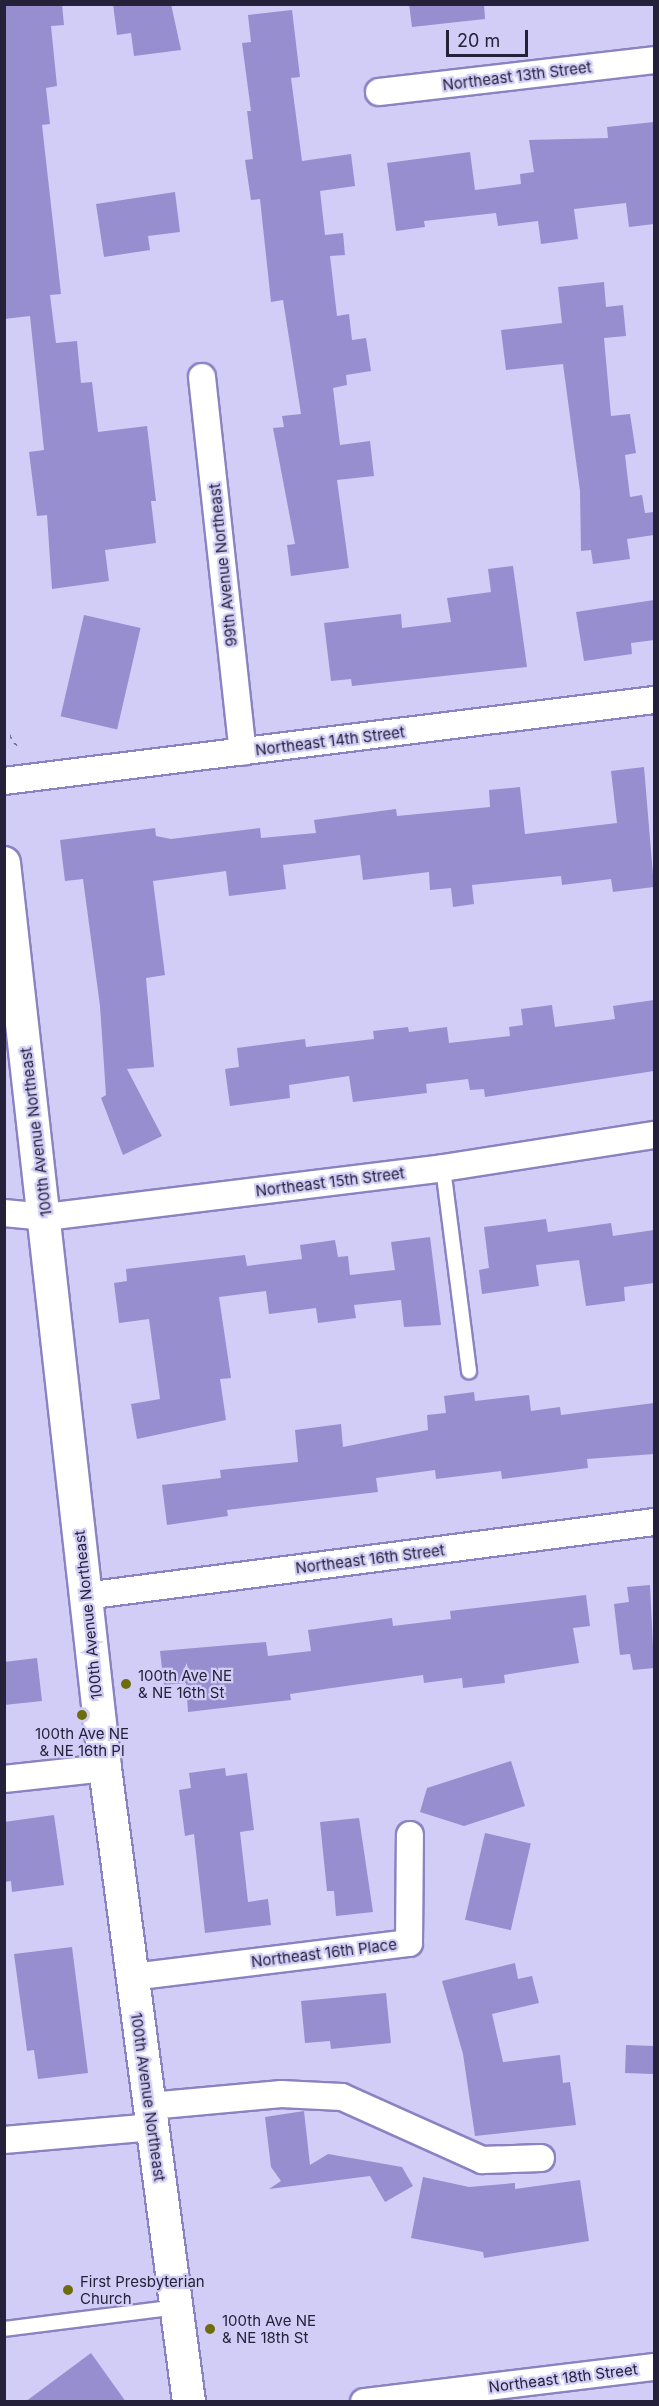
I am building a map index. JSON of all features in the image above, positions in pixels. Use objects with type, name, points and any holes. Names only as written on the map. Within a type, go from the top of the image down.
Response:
[{"type":"street","name":"Northeast 13th Street","points":[[379,92],[654,60]]},
{"type":"street","name":"99th Avenue Northeast","points":[[202,377],[243,752]]},
{"type":"street","name":"Northeast 14th Street","points":[[4,781],[654,700]]},
{"type":"street","name":"100th Avenue Northeast","points":[[4,863],[46,1217],[105,1768],[189,2402]]},
{"type":"street","name":"Northeast 15th Street","points":[[4,1213],[46,1217],[443,1168],[654,1135]]},
{"type":"street","name":"Northeast 16th Street","points":[[85,1596],[654,1522]]},
{"type":"street","points":[[4,1779],[105,1768]]},
{"type":"street","name":"Northeast 16th Place","points":[[132,1977],[409,1943],[410,1835]]},
{"type":"street","points":[[4,2140],[281,2094],[342,2097],[482,2160],[541,2157]]},
{"type":"street","name":"Northeast 18th Street","points":[[364,2402],[654,2367]]},
{"type":"lane","points":[[443,1168],[469,1371]]},
{"type":"lane","points":[[4,2330],[177,2307]]},
{"type":"building","points":[[4,4],[62,4],[64,25],[51,26],[57,86],[46,88],[50,124],[42,125],[61,294],[50,295],[56,343],[77,341],[81,383],[92,382],[98,432],[147,426],[156,501],[151,501],[156,543],[105,550],[109,581],[52,589],[47,515],[37,516],[29,452],[44,450],[30,316],[4,319]]},
{"type":"building","points":[[113,4],[171,4],[181,50],[134,56],[131,33],[117,35]]},
{"type":"building","points":[[409,4],[484,4],[485,19],[412,27]]},
{"type":"building","points":[[292,10],[300,77],[291,78],[302,161],[351,154],[355,186],[320,191],[325,235],[343,233],[345,255],[330,256],[337,316],[349,314],[352,340],[366,338],[371,371],[346,375],[347,385],[333,388],[340,445],[370,441],[374,476],[337,480],[349,568],[291,576],[287,545],[295,544],[273,428],[284,427],[282,416],[301,414],[283,300],[271,302],[260,199],[251,200],[245,160],[253,159],[247,111],[251,111],[242,43],[251,42],[248,15]]},
{"type":"building","points":[[654,122],[654,224],[629,227],[626,203],[574,209],[578,239],[541,244],[538,221],[498,226],[496,213],[424,221],[425,227],[396,231],[387,163],[470,152],[475,190],[521,184],[520,174],[534,172],[529,140],[608,138],[607,127]]},
{"type":"building","points":[[175,192],[180,232],[148,236],[150,250],[104,257],[96,204]]},
{"type":"building","points":[[604,282],[606,307],[623,305],[626,336],[604,338],[611,416],[630,414],[636,453],[625,455],[630,497],[642,495],[645,513],[654,512],[654,535],[627,539],[630,559],[593,564],[591,550],[581,551],[580,491],[563,364],[506,370],[501,330],[562,323],[558,287]]},
{"type":"building","points":[[513,566],[527,667],[352,686],[351,679],[331,681],[324,623],[401,614],[402,628],[451,622],[447,598],[491,592],[488,569]]},
{"type":"building","points":[[654,600],[654,640],[631,643],[632,654],[584,661],[576,612]]},
{"type":"building","points":[[84,615],[141,628],[117,729],[61,716]]},
{"type":"building","points":[[644,767],[654,887],[613,892],[611,879],[562,885],[561,876],[472,885],[474,904],[453,907],[451,888],[430,890],[429,872],[363,880],[360,855],[283,865],[286,889],[229,896],[226,871],[153,881],[165,975],[146,978],[154,1067],[127,1069],[162,1136],[123,1155],[101,1098],[106,1095],[100,1006],[83,879],[65,881],[60,840],[155,828],[156,836],[171,839],[260,828],[261,838],[316,833],[314,820],[396,809],[397,816],[490,807],[489,790],[520,787],[525,834],[617,823],[611,771]]},
{"type":"building","points":[[654,1000],[654,1071],[485,1097],[484,1089],[470,1090],[468,1079],[426,1084],[427,1093],[353,1102],[349,1076],[289,1085],[290,1098],[230,1106],[225,1069],[239,1067],[237,1048],[305,1039],[306,1047],[374,1039],[373,1031],[408,1027],[409,1032],[447,1027],[449,1043],[510,1036],[509,1027],[523,1025],[521,1009],[552,1005],[555,1027],[615,1019],[613,1006]]},
{"type":"building","points":[[546,1219],[548,1232],[611,1223],[613,1236],[654,1230],[654,1283],[624,1287],[625,1301],[586,1306],[579,1260],[536,1265],[539,1286],[482,1294],[479,1270],[489,1268],[484,1227]]},
{"type":"building","points":[[430,1237],[441,1325],[404,1327],[401,1300],[354,1305],[356,1318],[318,1323],[316,1308],[269,1314],[266,1291],[219,1297],[231,1378],[220,1379],[226,1420],[137,1439],[131,1404],[160,1399],[149,1319],[119,1323],[114,1283],[127,1281],[126,1269],[245,1255],[247,1266],[302,1259],[300,1245],[335,1240],[338,1257],[348,1256],[350,1275],[395,1270],[391,1242]]},
{"type":"building","points":[[474,1392],[475,1401],[529,1395],[531,1411],[560,1407],[561,1415],[654,1403],[654,1454],[587,1459],[588,1468],[502,1479],[501,1471],[436,1479],[435,1470],[376,1478],[378,1492],[227,1510],[228,1516],[167,1525],[162,1485],[221,1478],[220,1470],[298,1462],[295,1430],[341,1424],[343,1447],[428,1430],[427,1415],[446,1413],[444,1396]]},
{"type":"building","points":[[650,1585],[654,1668],[633,1670],[630,1654],[620,1655],[614,1604],[629,1602],[627,1587]]},
{"type":"building","points":[[586,1595],[590,1626],[573,1628],[579,1663],[504,1675],[505,1683],[463,1688],[462,1678],[424,1683],[423,1675],[290,1694],[291,1700],[188,1712],[186,1683],[164,1685],[160,1651],[266,1642],[268,1656],[311,1651],[308,1630],[392,1618],[393,1626],[451,1619],[450,1611]]},
{"type":"building","points":[[37,1658],[42,1701],[4,1705],[4,1662]]},
{"type":"building","points":[[511,1761],[525,1806],[464,1826],[420,1812],[427,1788]]},
{"type":"building","points":[[225,1768],[226,1776],[247,1773],[254,1830],[240,1832],[248,1902],[268,1899],[271,1925],[205,1933],[194,1834],[185,1836],[179,1790],[191,1788],[189,1773]]},
{"type":"building","points":[[54,1815],[64,1885],[12,1892],[11,1881],[4,1882],[4,1822]]},
{"type":"building","points":[[359,1818],[373,1912],[336,1916],[334,1891],[327,1891],[320,1822]]},
{"type":"building","points":[[485,1833],[531,1844],[511,1930],[465,1920]]},
{"type":"building","points":[[72,1947],[88,2073],[38,2079],[34,2050],[27,2051],[14,1954]]},
{"type":"building","points":[[515,1963],[518,1979],[532,1976],[539,2003],[492,2014],[503,2062],[560,2055],[563,2083],[570,2082],[576,2125],[475,2136],[463,2054],[442,1981]]},
{"type":"building","points":[[386,1993],[391,2043],[331,2049],[330,2041],[305,2043],[301,2001]]},
{"type":"building","points":[[626,2045],[654,2046],[653,2074],[625,2073]]},
{"type":"building","points":[[304,2111],[310,2165],[328,2154],[402,2167],[413,2186],[385,2202],[370,2176],[269,2189],[281,2181],[271,2167],[265,2117]]},
{"type":"building","points":[[423,2177],[469,2187],[515,2183],[515,2189],[580,2180],[589,2241],[484,2258],[483,2252],[411,2238]]},
{"type":"building","points":[[91,2353],[126,2402],[25,2402]]},
{"type":"place","name":"100th Ave NE & NE 16th St","points":[[126,1684]]},
{"type":"place","name":"100th Ave NE & NE 16th Pl","points":[[82,1715]]},
{"type":"place","name":"First Presbyterian Church","points":[[68,2290]]},
{"type":"place","name":"100th Ave NE & NE 18th St","points":[[210,2329]]}]
